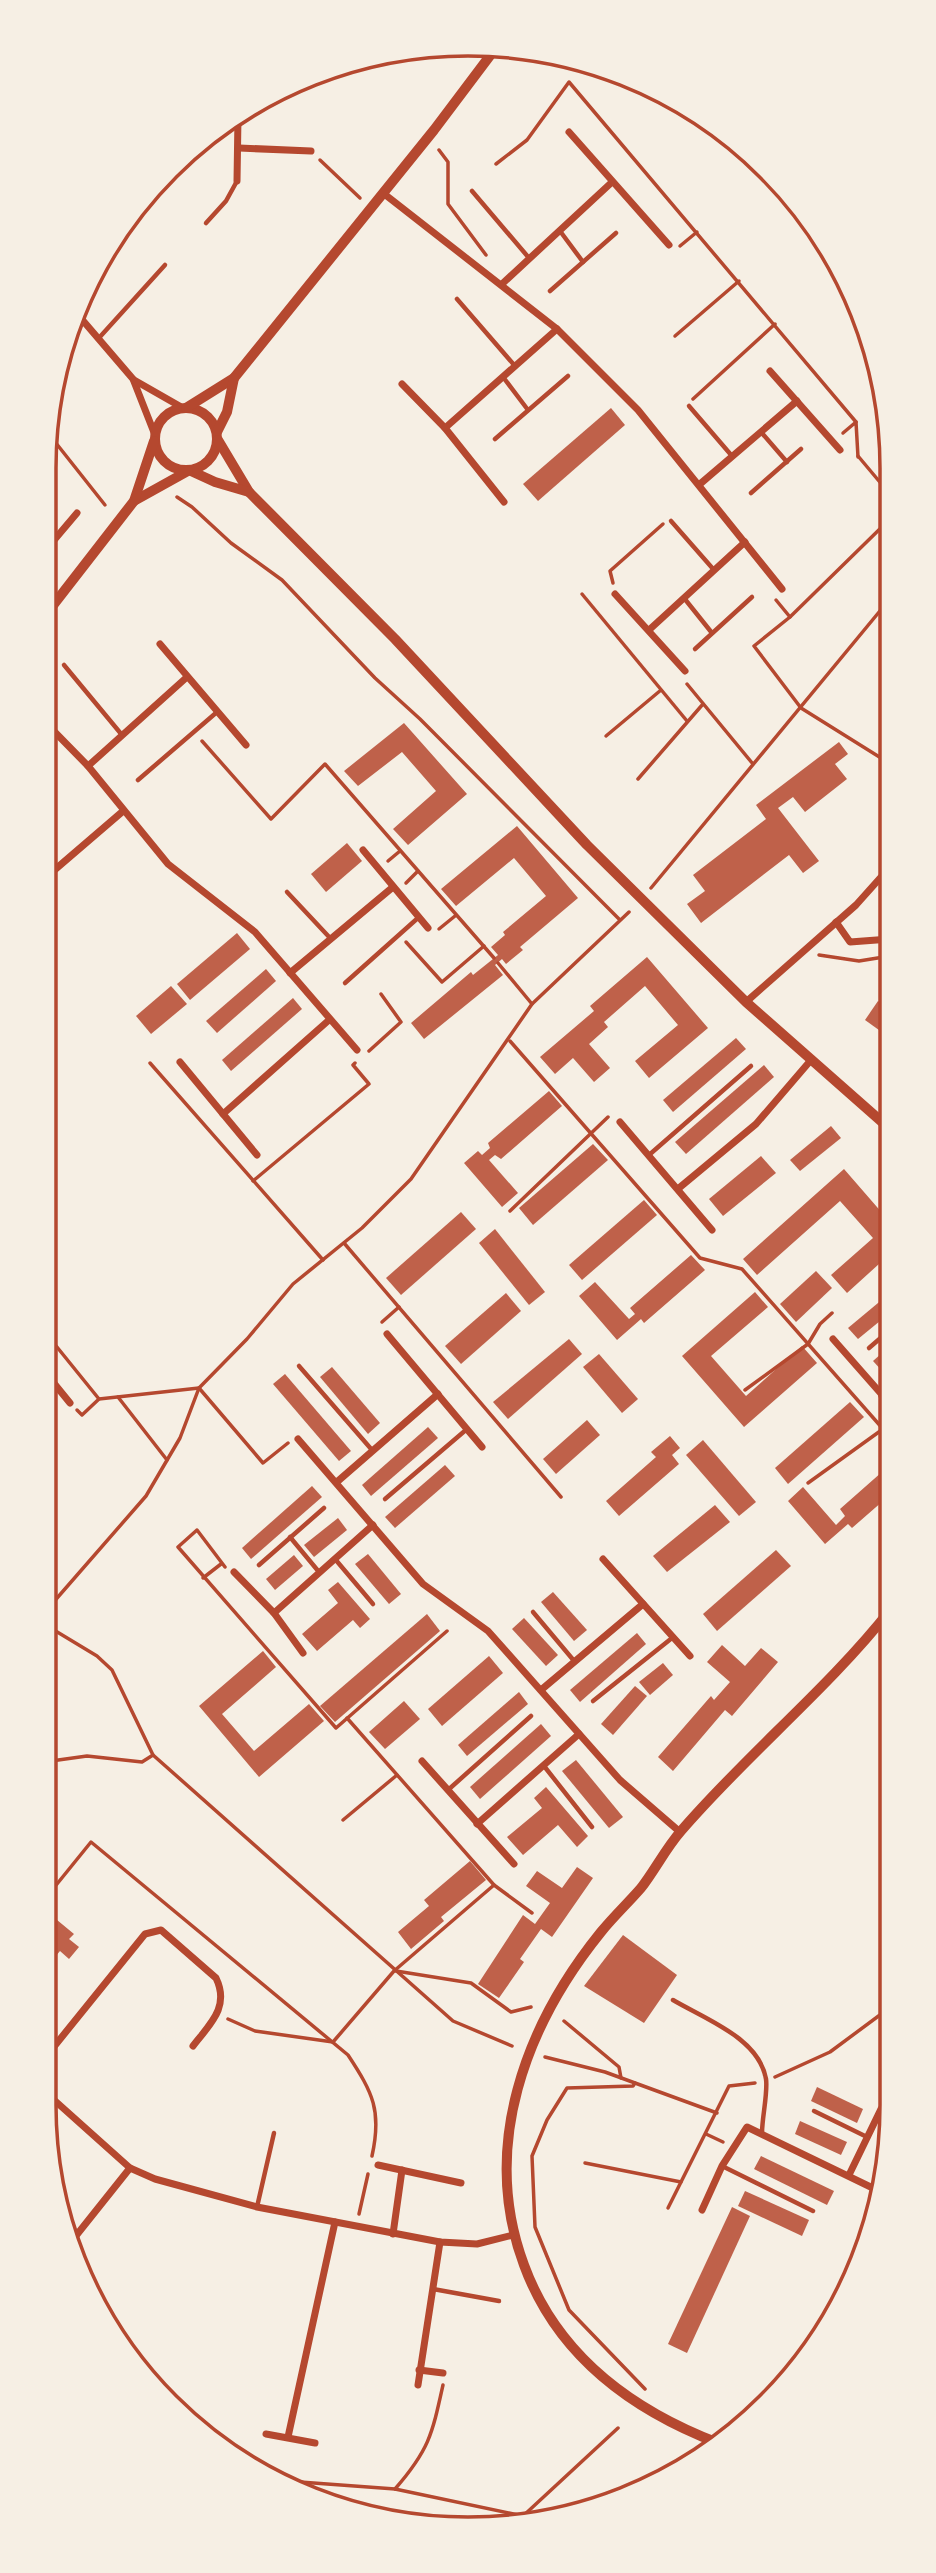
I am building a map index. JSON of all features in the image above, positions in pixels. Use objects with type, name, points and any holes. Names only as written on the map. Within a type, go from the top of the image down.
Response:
[{"type":"street","points":[[56,602],[134,501],[164,417],[185,408],[234,378],[488,57]]},
{"type":"street","points":[[237,181],[238,126]]},
{"type":"street","points":[[569,132],[611,183],[669,244]]},
{"type":"street","points":[[239,148],[311,151]]},
{"type":"street","points":[[502,284],[611,183]]},
{"type":"street","points":[[383,193],[557,329],[638,410],[701,484],[782,589]]},
{"type":"street","points":[[83,321],[133,379],[185,408],[206,415],[249,492],[395,639],[587,845],[746,1002],[880,1120]]},
{"type":"street","points":[[445,428],[557,329]]},
{"type":"street","points":[[770,371],[840,450]]},
{"type":"street","points":[[134,501],[210,460],[227,412],[234,378]]},
{"type":"street","points":[[133,379],[155,438],[157,451],[169,466],[249,492]]},
{"type":"street","points":[[402,384],[445,428],[504,502]]},
{"type":"street","points":[[701,484],[797,401]]},
{"type":"street","points":[[56,538],[77,513]]},
{"type":"street","points":[[649,630],[745,542]]},
{"type":"street","points":[[615,594],[685,671]]},
{"type":"street","points":[[160,644],[246,746]]},
{"type":"street","points":[[88,766],[187,677]]},
{"type":"street","points":[[56,733],[88,766],[122,812],[168,864],[255,932],[357,1050]]},
{"type":"street","points":[[56,869],[122,812]]},
{"type":"street","points":[[363,850],[428,928]]},
{"type":"street","points":[[746,1002],[836,922],[880,877]]},
{"type":"street","points":[[290,973],[393,887]]},
{"type":"street","points":[[836,922],[850,942],[880,940]]},
{"type":"street","points":[[223,1114],[329,1020]]},
{"type":"street","points":[[679,1188],[757,1124],[811,1060]]},
{"type":"street","points":[[180,1062],[257,1155]]},
{"type":"street","points":[[620,1122],[679,1188],[712,1230]]},
{"type":"street","points":[[387,1334],[482,1447]]},
{"type":"street","points":[[833,1339],[880,1394]]},
{"type":"street","points":[[56,1385],[71,1403]]},
{"type":"street","points":[[338,1481],[438,1394]]},
{"type":"street","points":[[298,1439],[338,1481],[423,1584],[488,1631],[620,1780],[680,1832]]},
{"type":"street","points":[[274,1613],[373,1525]]},
{"type":"street","points":[[603,1559],[690,1656]]},
{"type":"street","points":[[234,1572],[274,1613],[303,1653]]},
{"type":"street","points":[[541,1690],[642,1604]]},
{"type":"street","points":[[709,2440],[682,2430],[635,2403],[597,2375],[570,2345],[533,2291],[513,2235],[505,2178],[508,2122],[524,2064],[564,1984],[600,1933],[642,1885],[680,1832],[880,1621]]},
{"type":"street","points":[[477,1824],[579,1734]]},
{"type":"street","points":[[422,1761],[514,1864]]},
{"type":"street","points":[[56,2044],[145,1934],[161,1930],[216,1978],[221,1994],[219,2014],[193,2046]]},
{"type":"street","points":[[56,2102],[130,2168],[257,2207],[440,2242],[477,2245],[513,2235]]},
{"type":"street","points":[[849,2175],[880,2111]]},
{"type":"street","points":[[702,2210],[722,2166],[747,2127],[872,2187]]},
{"type":"street","points":[[378,2165],[461,2183]]},
{"type":"street","points":[[77,2234],[130,2168]]},
{"type":"street","points":[[393,2234],[402,2170]]},
{"type":"street","points":[[288,2438],[335,2222]]},
{"type":"street","points":[[418,2385],[440,2242]]},
{"type":"street","points":[[419,2370],[443,2373]]},
{"type":"street","points":[[266,2434],[316,2442]]},
{"type":"lane","points":[[206,223],[226,201],[237,181]]},
{"type":"lane","points":[[472,191],[530,259]]},
{"type":"lane","points":[[560,231],[583,262]]},
{"type":"lane","points":[[550,291],[616,233]]},
{"type":"lane","points":[[97,340],[166,265]]},
{"type":"lane","points":[[457,299],[515,366]]},
{"type":"lane","points":[[495,439],[568,376]]},
{"type":"lane","points":[[503,377],[528,410]]},
{"type":"lane","points":[[689,407],[732,457]]},
{"type":"lane","points":[[761,432],[787,462]]},
{"type":"lane","points":[[751,493],[802,449]]},
{"type":"lane","points":[[671,521],[714,570]]},
{"type":"lane","points":[[695,649],[752,597]]},
{"type":"lane","points":[[684,598],[712,633]]},
{"type":"lane","points":[[64,665],[122,735]]},
{"type":"lane","points":[[138,780],[217,712]]},
{"type":"lane","points":[[286,892],[331,939]]},
{"type":"lane","points":[[345,984],[419,918]]},
{"type":"lane","points":[[649,1155],[751,1066]]},
{"type":"lane","points":[[869,1348],[880,1338]]},
{"type":"lane","points":[[299,1367],[372,1450]]},
{"type":"lane","points":[[385,1499],[467,1429]]},
{"type":"lane","points":[[259,1565],[324,1508]]},
{"type":"lane","points":[[290,1537],[319,1573]]},
{"type":"lane","points":[[335,1559],[373,1604]]},
{"type":"lane","points":[[533,1612],[575,1662]]},
{"type":"lane","points":[[593,1701],[672,1638]]},
{"type":"lane","points":[[448,1790],[531,1716]]},
{"type":"lane","points":[[544,1766],[592,1827]]},
{"type":"lane","points":[[673,2000],[746,2043],[766,2080],[761,2134]]},
{"type":"lane","points":[[814,2111],[867,2137]]},
{"type":"lane","points":[[257,2207],[274,2133]]},
{"type":"lane","points":[[722,2166],[813,2211]]},
{"type":"lane","points":[[432,2289],[499,2301]]},
{"type":"path","points":[[496,164],[527,140],[569,82],[856,422],[858,457]]},
{"type":"path","points":[[439,150],[448,162],[448,204],[487,256]]},
{"type":"path","points":[[311,151],[362,200]]},
{"type":"path","points":[[669,244],[681,246],[697,232]]},
{"type":"path","points":[[675,336],[738,281]]},
{"type":"path","points":[[689,407],[696,394],[775,324]]},
{"type":"path","points":[[841,434],[856,422]]},
{"type":"path","points":[[57,444],[105,505]]},
{"type":"path","points":[[853,450],[880,482]]},
{"type":"path","points":[[177,497],[192,507],[231,543],[282,580],[375,678],[420,719],[619,919]]},
{"type":"path","points":[[615,594],[610,571],[659,525],[671,521]]},
{"type":"path","points":[[880,529],[790,617],[754,646],[802,708],[880,757]]},
{"type":"path","points":[[582,594],[687,721]]},
{"type":"path","points":[[651,888],[880,611]]},
{"type":"path","points":[[685,671],[687,684],[753,764]]},
{"type":"path","points":[[606,736],[661,690]]},
{"type":"path","points":[[638,779],[704,704]]},
{"type":"path","points":[[194,732],[271,819],[325,764],[494,958]]},
{"type":"path","points":[[56,1599],[146,1496],[180,1438],[199,1388],[247,1339],[293,1284],[344,1243],[411,1179],[485,1072],[510,1041],[533,1004],[629,912]]},
{"type":"path","points":[[400,934],[442,982],[484,946]]},
{"type":"path","points":[[814,956],[825,953],[859,961],[880,958]]},
{"type":"path","points":[[498,963],[533,1004]]},
{"type":"path","points":[[253,1181],[369,1084],[353,1065],[401,1022],[381,994]]},
{"type":"path","points":[[510,1041],[700,1258],[742,1269],[880,1426]]},
{"type":"path","points":[[150,1063],[323,1260]]},
{"type":"path","points":[[510,1211],[611,1114],[620,1122]]},
{"type":"path","points":[[344,1243],[561,1497]]},
{"type":"path","points":[[387,1334],[382,1321],[398,1307]]},
{"type":"path","points":[[745,1390],[808,1344],[820,1324],[832,1313]]},
{"type":"path","points":[[56,1346],[99,1399]]},
{"type":"path","points":[[82,1415],[99,1399],[199,1388]]},
{"type":"path","points":[[199,1388],[263,1463],[287,1443],[298,1439]]},
{"type":"path","points":[[118,1397],[167,1460]]},
{"type":"path","points":[[808,1483],[880,1431]]},
{"type":"path","points":[[203,1578],[221,1564]]},
{"type":"path","points":[[56,1631],[97,1656],[111,1670],[153,1755],[453,2021],[512,2046]]},
{"type":"path","points":[[347,1718],[494,1885],[532,1913]]},
{"type":"path","points":[[56,1760],[87,1756],[142,1762],[153,1755]]},
{"type":"path","points":[[343,1819],[397,1775]]},
{"type":"path","points":[[56,1885],[90,1842],[348,2055],[370,2088],[377,2116],[356,2226]]},
{"type":"path","points":[[333,2042],[394,1971],[494,1885]]},
{"type":"path","points":[[394,1971],[471,1983],[511,2012],[531,2007]]},
{"type":"path","points":[[219,2014],[255,2031],[333,2042]]},
{"type":"path","points":[[668,2208],[729,2086],[789,2073],[830,2052],[880,2015]]},
{"type":"path","points":[[564,2021],[619,2067],[621,2078]]},
{"type":"path","points":[[545,2057],[621,2078],[716,2113]]},
{"type":"path","points":[[635,2083],[634,2086],[567,2088],[547,2120],[532,2156],[535,2227],[569,2310],[645,2389]]},
{"type":"path","points":[[706,2134],[734,2148]]},
{"type":"path","points":[[585,2163],[681,2182]]},
{"type":"path","points":[[395,2489],[420,2459],[429,2442],[443,2373]]},
{"type":"path","points":[[527,2512],[618,2428]]},
{"type":"path","points":[[301,2482],[395,2489],[513,2514]]},
{"type":"building","points":[[611,408],[625,425],[538,501],[523,484]]},
{"type":"building","points":[[404,723],[467,794],[408,845],[393,829],[436,791],[402,752],[358,786],[344,771]]},
{"type":"building","points":[[839,742],[848,754],[835,764],[847,779],[805,812],[793,797],[778,808],[819,861],[803,873],[789,855],[701,923],[687,904],[705,891],[693,875],[766,819],[756,805]]},
{"type":"building","points":[[517,826],[578,898],[520,947],[523,950],[506,964],[502,959],[495,965],[503,975],[424,1039],[411,1023],[471,972],[473,975],[498,955],[491,947],[505,935],[503,932],[546,896],[514,858],[456,906],[441,889]]},
{"type":"building","points":[[347,843],[362,861],[326,892],[311,874]]},
{"type":"building","points":[[237,933],[250,949],[190,1000],[177,984]]},
{"type":"building","points":[[647,957],[708,1028],[649,1078],[635,1061],[678,1025],[645,986],[604,1022],[608,1027],[589,1044],[610,1068],[594,1082],[573,1058],[555,1074],[540,1057],[594,1011],[590,1006]]},
{"type":"building","points":[[266,969],[276,981],[217,1033],[206,1021]]},
{"type":"building","points":[[171,986],[187,1004],[151,1034],[136,1016]]},
{"type":"building","points":[[293,998],[302,1009],[231,1071],[222,1060]]},
{"type":"building","points":[[878,1001],[880,1002],[880,1031],[865,1020]]},
{"type":"building","points":[[736,1038],[746,1049],[673,1112],[663,1100]]},
{"type":"building","points":[[764,1065],[774,1077],[686,1154],[675,1142]]},
{"type":"building","points":[[549,1091],[562,1106],[501,1159],[495,1155],[489,1160],[518,1193],[502,1207],[464,1163],[478,1151],[482,1155],[490,1148],[488,1143]]},
{"type":"building","points":[[831,1126],[841,1138],[800,1171],[790,1160]]},
{"type":"building","points":[[593,1144],[608,1160],[533,1225],[519,1208]]},
{"type":"building","points":[[761,1156],[776,1173],[723,1216],[709,1199]]},
{"type":"building","points":[[844,1169],[880,1210],[880,1263],[847,1293],[831,1275],[873,1238],[840,1201],[757,1275],[743,1259]]},
{"type":"building","points":[[644,1200],[657,1215],[582,1280],[569,1265]]},
{"type":"building","points":[[461,1212],[476,1229],[401,1295],[386,1278]]},
{"type":"building","points":[[495,1229],[545,1292],[529,1305],[479,1243]]},
{"type":"building","points":[[691,1255],[705,1270],[644,1323],[641,1319],[617,1340],[579,1296],[595,1282],[629,1319],[635,1314],[630,1308]]},
{"type":"building","points":[[816,1271],[832,1288],[796,1322],[780,1304]]},
{"type":"building","points":[[755,1292],[768,1307],[711,1356],[746,1396],[802,1346],[817,1363],[744,1427],[682,1356]]},
{"type":"building","points":[[506,1293],[521,1311],[461,1364],[445,1346]]},
{"type":"building","points":[[880,1301],[880,1321],[858,1339],[848,1328]]},
{"type":"building","points":[[569,1339],[582,1354],[508,1419],[493,1402]]},
{"type":"building","points":[[599,1354],[638,1399],[622,1413],[583,1367]]},
{"type":"building","points":[[880,1355],[880,1369],[873,1361]]},
{"type":"building","points":[[332,1367],[380,1423],[368,1434],[320,1377]]},
{"type":"building","points":[[285,1374],[351,1451],[339,1461],[273,1384]]},
{"type":"building","points":[[850,1402],[864,1417],[788,1484],[775,1468]]},
{"type":"building","points":[[587,1420],[600,1435],[556,1474],[543,1459]]},
{"type":"building","points":[[428,1427],[438,1438],[371,1496],[362,1485]]},
{"type":"building","points":[[670,1436],[680,1448],[672,1455],[679,1464],[619,1516],[606,1501],[656,1457],[651,1452]]},
{"type":"building","points":[[703,1440],[756,1502],[739,1516],[686,1455]]},
{"type":"building","points":[[445,1465],[455,1476],[395,1528],[385,1517]]},
{"type":"building","points":[[880,1474],[880,1504],[852,1528],[848,1524],[825,1544],[788,1501],[803,1487],[836,1525],[845,1516],[840,1509]]},
{"type":"building","points":[[312,1486],[322,1497],[251,1559],[242,1548]]},
{"type":"building","points":[[715,1505],[730,1522],[667,1572],[653,1556]]},
{"type":"building","points":[[338,1518],[347,1530],[314,1557],[304,1545]]},
{"type":"building","points":[[776,1550],[791,1566],[717,1631],[703,1614]]},
{"type":"building","points":[[368,1554],[401,1594],[389,1604],[355,1564]]},
{"type":"building","points":[[294,1555],[303,1566],[275,1590],[266,1579]]},
{"type":"building","points":[[338,1582],[370,1619],[360,1628],[353,1620],[317,1651],[302,1634],[338,1603],[328,1590]]},
{"type":"building","points":[[553,1592],[587,1630],[574,1641],[541,1602]]},
{"type":"building","points":[[427,1614],[440,1631],[335,1722],[320,1706]]},
{"type":"building","points":[[524,1618],[558,1655],[546,1666],[512,1629]]},
{"type":"building","points":[[637,1633],[646,1644],[580,1702],[570,1690]]},
{"type":"building","points":[[722,1645],[745,1666],[761,1648],[778,1662],[732,1716],[725,1710],[673,1771],[658,1757],[711,1696],[714,1700],[730,1682],[707,1662]]},
{"type":"building","points":[[263,1651],[276,1667],[222,1714],[254,1751],[309,1704],[324,1721],[259,1777],[199,1706]]},
{"type":"building","points":[[489,1656],[503,1673],[442,1726],[428,1709]]},
{"type":"building","points":[[663,1663],[673,1675],[650,1695],[639,1682]]},
{"type":"building","points":[[635,1686],[647,1696],[613,1735],[601,1724]]},
{"type":"building","points":[[519,1692],[528,1704],[467,1756],[458,1745]]},
{"type":"building","points":[[404,1701],[420,1719],[385,1749],[369,1732]]},
{"type":"building","points":[[541,1724],[551,1736],[480,1799],[470,1787]]},
{"type":"building","points":[[576,1760],[623,1817],[609,1828],[562,1771]]},
{"type":"building","points":[[546,1787],[588,1836],[577,1847],[558,1825],[523,1855],[507,1837],[542,1808],[534,1798]]},
{"type":"building","points":[[470,1861],[486,1880],[441,1917],[444,1921],[411,1949],[398,1932],[429,1906],[424,1900]]},
{"type":"building","points":[[577,1867],[593,1878],[552,1937],[541,1929],[520,1959],[524,1962],[499,1998],[478,1984],[523,1915],[535,1924],[550,1903],[526,1886],[537,1871],[562,1888]]},
{"type":"building","points":[[56,1919],[74,1934],[69,1939],[79,1947],[69,1959],[60,1951],[56,1956]]},
{"type":"building","points":[[623,1935],[677,1975],[644,2023],[584,1986]]},
{"type":"building","points":[[817,2087],[863,2109],[857,2123],[811,2101]]},
{"type":"building","points":[[800,2121],[847,2142],[841,2155],[795,2134]]},
{"type":"building","points":[[761,2156],[834,2191],[827,2205],[754,2169]]},
{"type":"building","points":[[745,2191],[809,2220],[802,2236],[738,2206]]},
{"type":"building","points":[[732,2207],[750,2216],[687,2353],[668,2344]]}]
